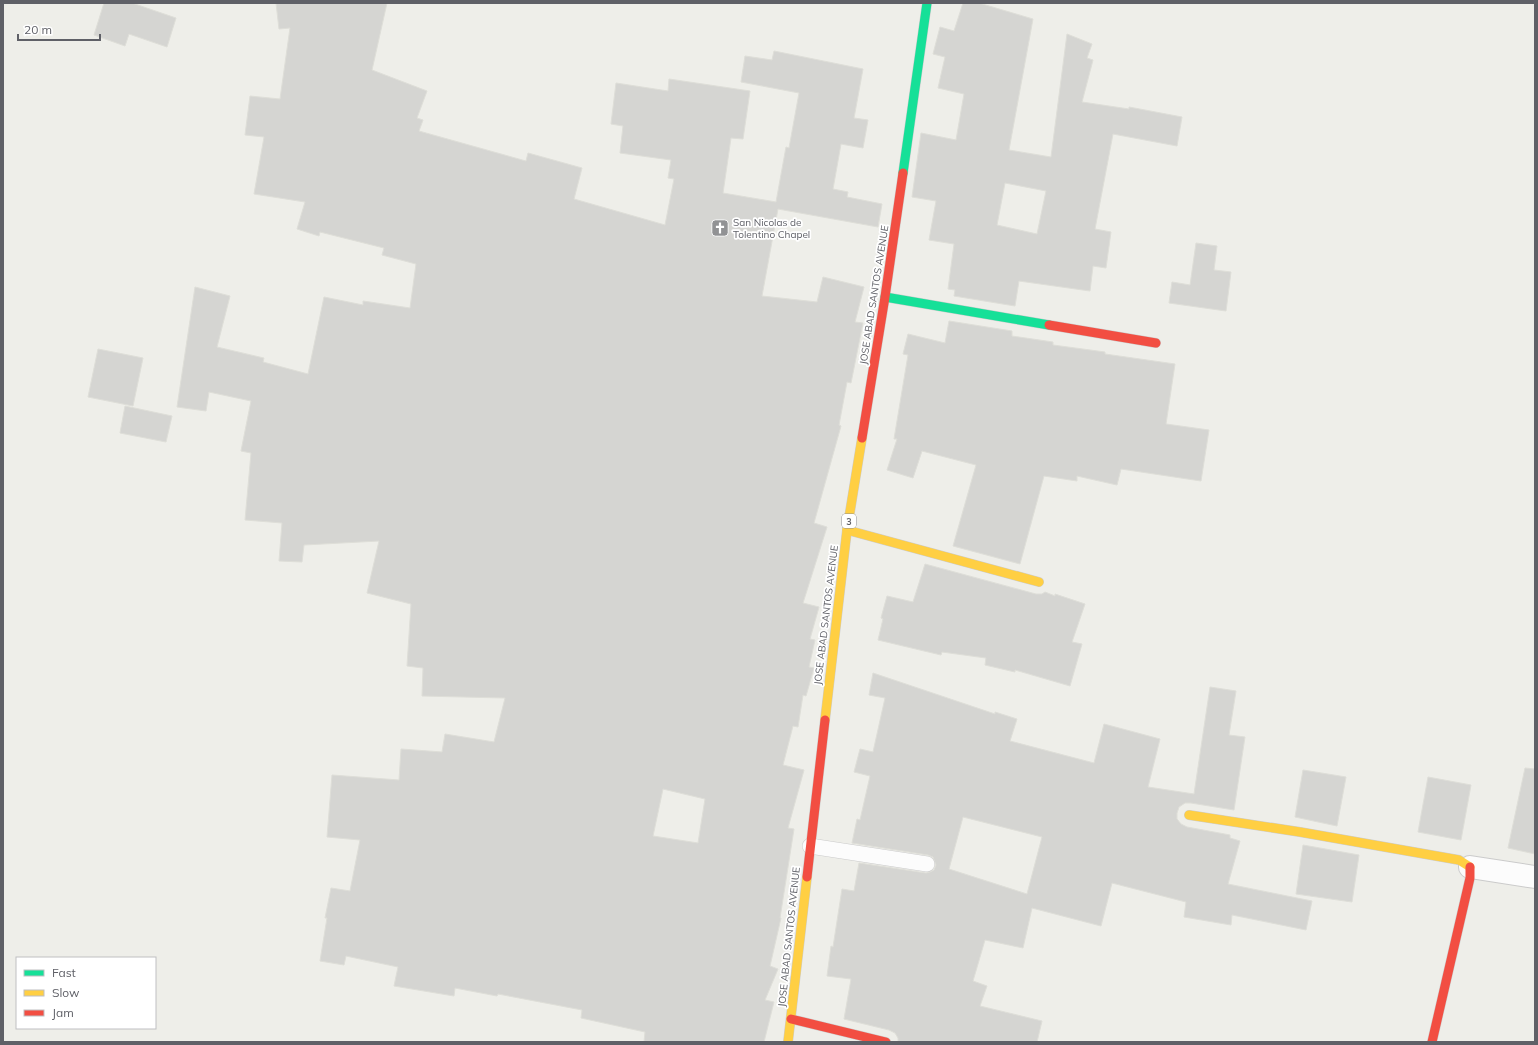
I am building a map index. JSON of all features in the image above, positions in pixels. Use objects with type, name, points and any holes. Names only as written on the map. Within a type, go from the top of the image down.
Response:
[{"type":"main road","name":"JOSE ABAD SANTOS AVENUE","points":[[788,1042],[847,530],[885,297],[927,3]]},
{"type":"main road","points":[[885,297],[1156,343]]},
{"type":"main road","points":[[847,530],[1039,582]]},
{"type":"main road","points":[[1189,815],[1300,832],[1459,860],[1470,867],[1470,878],[1432,1042]]},
{"type":"main road","points":[[791,1019],[886,1042]]},
{"type":"street","points":[[1470,867],[1535,877]]},
{"type":"lane","points":[[810,846],[927,864]]},
{"type":"building","points":[[104,3],[132,3],[176,18],[167,47],[129,34],[125,46],[94,35]]},
{"type":"building","points":[[276,3],[387,3],[372,70],[427,91],[417,118],[423,120],[419,131],[526,161],[528,153],[582,168],[574,199],[665,225],[674,179],[668,178],[671,160],[620,153],[623,126],[611,124],[616,83],[668,91],[669,79],[750,91],[743,139],[731,138],[723,193],[776,202],[786,147],[789,148],[799,93],[741,82],[745,56],[772,60],[774,51],[863,69],[854,118],[868,120],[863,148],[841,144],[833,189],[848,192],[847,197],[882,204],[878,227],[778,209],[762,296],[817,302],[823,277],[864,287],[855,322],[863,323],[851,383],[847,382],[839,425],[841,426],[814,523],[827,527],[803,603],[819,607],[810,639],[815,640],[809,667],[814,668],[806,696],[803,695],[798,727],[793,726],[783,765],[804,770],[788,828],[794,829],[781,918],[770,966],[778,969],[765,1000],[774,1002],[764,1042],[644,1042],[645,1032],[581,1018],[582,1010],[498,994],[497,996],[455,988],[454,996],[394,986],[398,967],[346,956],[344,965],[320,961],[327,918],[325,918],[331,888],[350,891],[360,840],[327,837],[332,775],[399,780],[401,749],[442,752],[445,734],[494,742],[505,698],[422,696],[423,668],[407,666],[411,604],[367,593],[379,541],[304,545],[302,562],[279,561],[282,523],[245,520],[251,453],[241,451],[251,401],[209,392],[206,411],[177,407],[195,287],[230,296],[217,347],[264,358],[263,362],[308,374],[324,297],[363,305],[363,301],[410,308],[416,264],[382,255],[384,248],[320,232],[319,236],[297,229],[305,202],[254,194],[264,137],[245,135],[250,96],[280,99],[290,28],[279,29]],"holes":[[[663,789],[705,799],[698,843],[653,836]]]},
{"type":"building","points":[[963,3],[979,3],[1033,19],[1009,150],[1051,157],[1067,34],[1092,44],[1087,58],[1093,60],[1082,102],[1129,109],[1129,107],[1182,117],[1177,146],[1113,134],[1095,229],[1111,232],[1106,268],[1093,266],[1090,291],[1019,281],[1015,306],[954,296],[955,290],[948,289],[954,244],[929,240],[936,201],[912,197],[921,133],[956,140],[964,94],[938,88],[945,57],[933,54],[940,27],[954,31]],"holes":[[[1005,183],[1046,191],[1037,234],[997,225]]]},
{"type":"building","points":[[1196,243],[1217,246],[1214,270],[1231,272],[1226,311],[1169,303],[1172,282],[1190,285]]},
{"type":"building","points":[[949,321],[1012,331],[1012,336],[1053,342],[1053,345],[1175,364],[1166,424],[1209,430],[1201,481],[1121,469],[1117,485],[1077,476],[1077,481],[1044,476],[1020,564],[953,546],[976,465],[922,451],[913,478],[887,470],[897,439],[894,439],[908,355],[903,354],[908,334],[945,343]]},
{"type":"building","points":[[98,349],[143,358],[133,406],[88,397]]},
{"type":"building","points":[[125,406],[172,416],[166,442],[120,433]]},
{"type":"building","points":[[925,564],[1036,594],[1042,594],[1045,592],[1055,596],[1055,594],[1085,604],[1072,642],[1082,644],[1070,686],[1015,670],[1015,672],[985,665],[986,658],[942,652],[941,655],[878,640],[883,619],[881,618],[887,596],[913,602]]},
{"type":"building","points":[[873,673],[995,714],[995,712],[1017,719],[1010,741],[1094,763],[1104,724],[1160,739],[1148,787],[1194,794],[1210,687],[1236,691],[1229,735],[1245,737],[1234,810],[1185,803],[1179,807],[1177,819],[1181,824],[1187,827],[1230,835],[1230,838],[1240,841],[1228,884],[1312,901],[1306,930],[1232,915],[1231,925],[1184,917],[1186,902],[1112,883],[1101,926],[1032,908],[1023,948],[985,940],[973,981],[987,986],[980,1006],[1042,1021],[1037,1042],[898,1042],[898,1038],[895,1033],[889,1030],[844,1019],[851,979],[827,976],[842,889],[854,891],[859,863],[926,873],[934,870],[936,865],[933,857],[928,855],[852,843],[857,819],[860,820],[870,776],[854,772],[860,749],[873,752],[885,698],[869,695]],"holes":[[[963,817],[1042,837],[1027,894],[949,869]]]},
{"type":"building","points":[[1525,768],[1535,769],[1535,854],[1508,848]]},
{"type":"building","points":[[1303,770],[1346,777],[1337,826],[1295,817]]},
{"type":"building","points":[[1428,777],[1471,785],[1461,840],[1418,832]]},
{"type":"building","points":[[1303,845],[1359,855],[1352,902],[1296,894]]},
{"type":"traffic: fast","points":[[903,173],[927,3]]},
{"type":"traffic: fast","points":[[885,297],[1049,325]]},
{"type":"traffic: slow","points":[[825,720],[847,530],[862,438]]},
{"type":"traffic: slow","points":[[847,530],[1039,582]]},
{"type":"traffic: slow","points":[[1189,815],[1300,832],[1459,860],[1470,867]]},
{"type":"traffic: slow","points":[[788,1042],[807,877]]},
{"type":"traffic: jam","points":[[862,438],[903,173]]},
{"type":"traffic: jam","points":[[1049,325],[1156,343]]},
{"type":"traffic: jam","points":[[807,877],[825,720]]},
{"type":"traffic: jam","points":[[1432,1042],[1470,878],[1470,867]]},
{"type":"traffic: jam","points":[[791,1019],[886,1042]]},
{"type":"place","name":"San Nicolas de Tolentino Chapel","points":[[720,228]]}]
